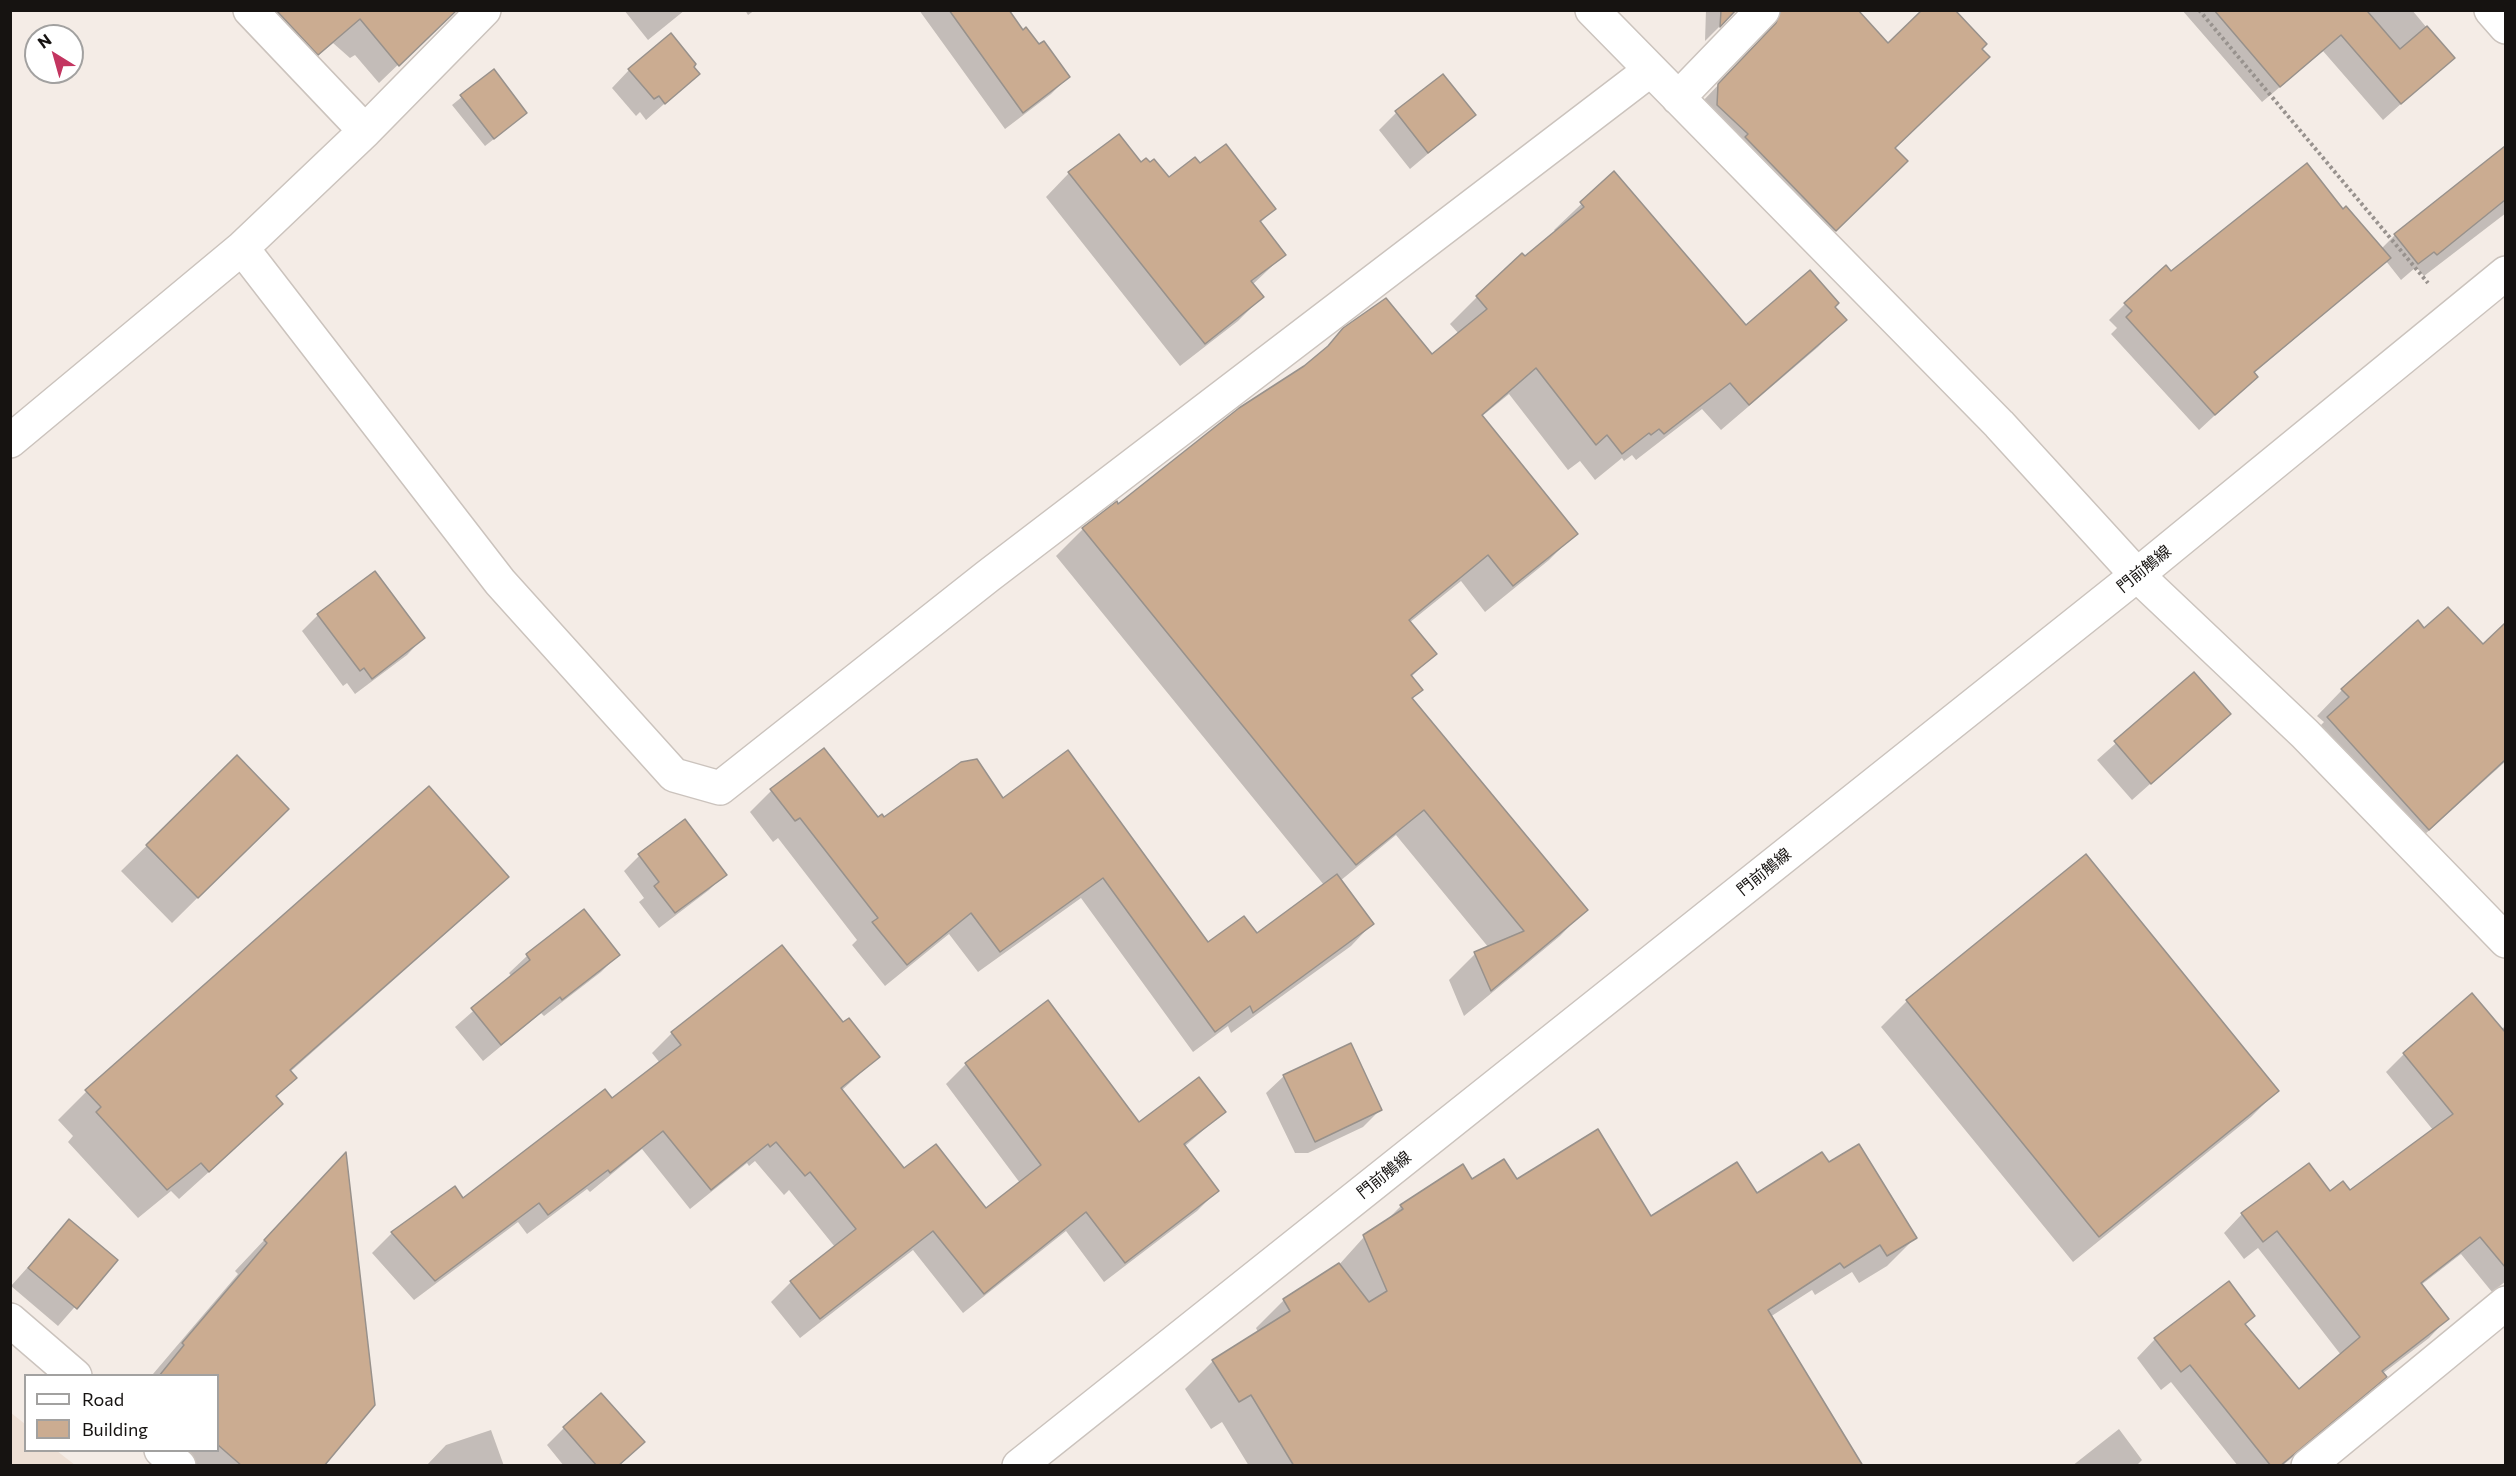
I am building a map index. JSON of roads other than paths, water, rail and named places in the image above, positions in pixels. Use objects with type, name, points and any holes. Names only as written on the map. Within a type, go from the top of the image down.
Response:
[{"type":"street","points":[[250,10],[365,132]]},
{"type":"street","points":[[10,441],[242,248],[365,132],[484,10]]},
{"type":"street","points":[[1592,10],[1649,71],[1999,424],[2138,575],[2304,734],[2505,941]]},
{"type":"street","points":[[1678,98],[1763,10]]},
{"type":"street","points":[[2491,10],[2505,27]]},
{"type":"street","points":[[242,248],[500,582],[674,775],[720,788],[997,568],[1649,71]]},
{"type":"street","name":"門前鵤線","points":[[1019,1466],[2138,575],[2505,273]]},
{"type":"street","points":[[2307,1466],[2341,1455],[2505,1303]]},
{"type":"street","points":[[10,1320],[73,1374]]},
{"type":"street","points":[[163,1452],[179,1466]]}]
